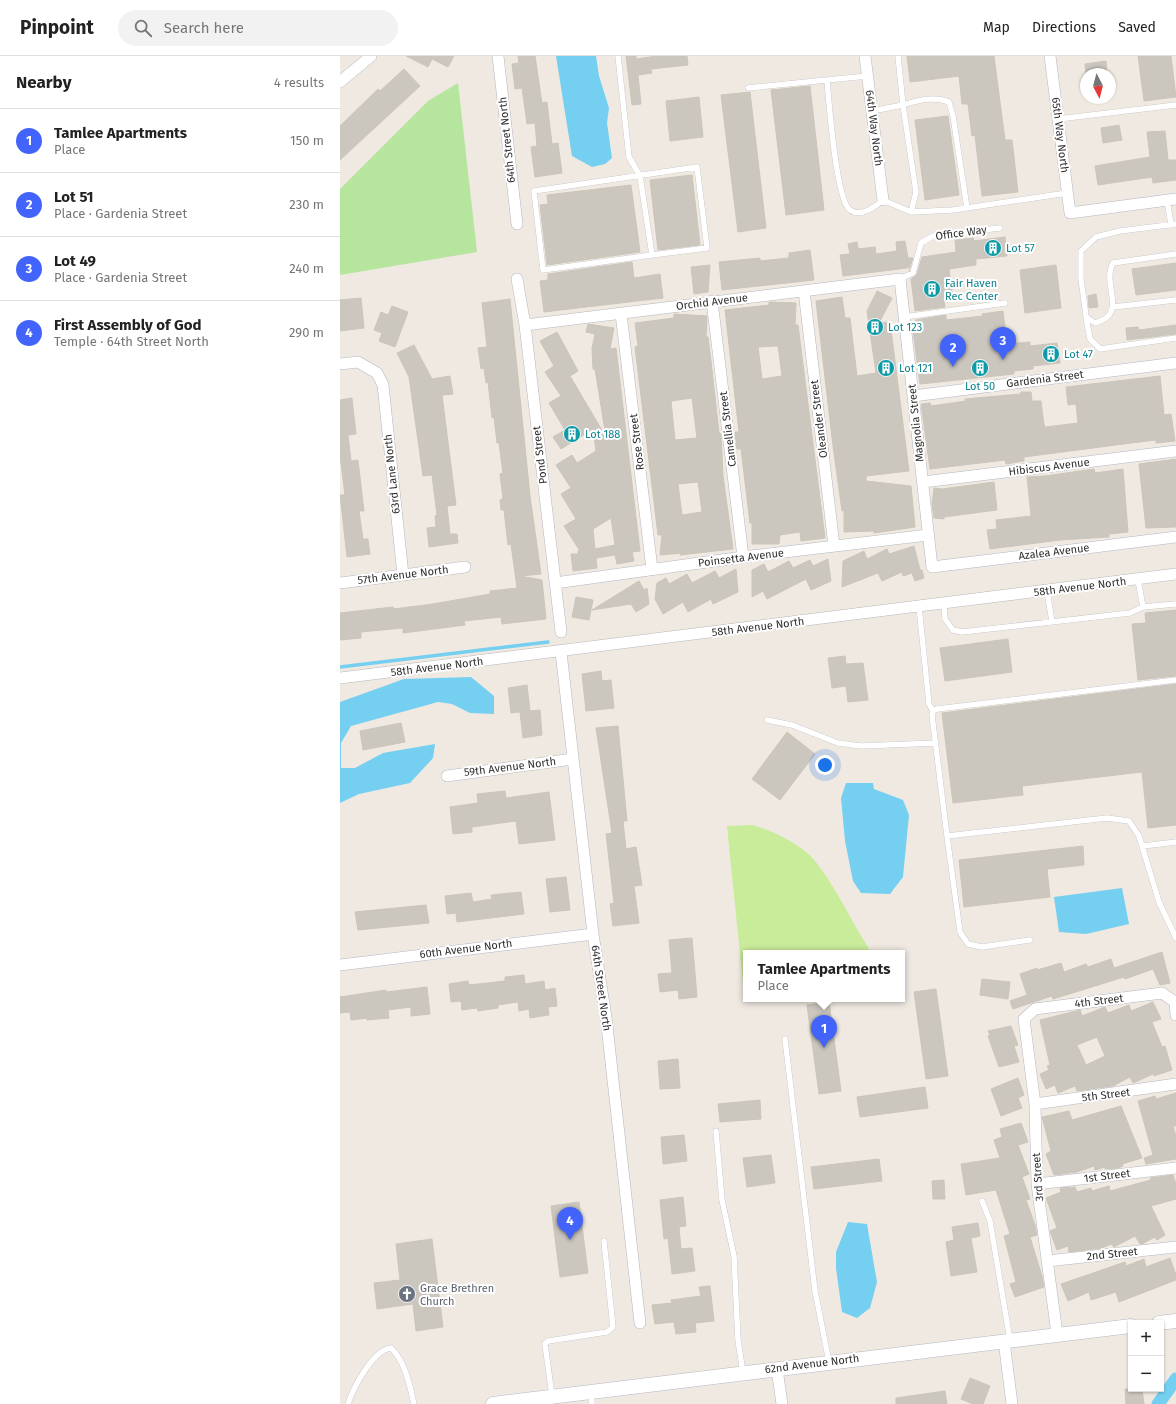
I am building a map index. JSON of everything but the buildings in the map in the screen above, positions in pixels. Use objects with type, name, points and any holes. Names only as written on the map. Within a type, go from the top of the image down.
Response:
[{"type":"street","points":[[340,82],[371,56]]},
{"type":"street","name":"64th Street North","points":[[498,56],[517,224]]},
{"type":"street","name":"64th Way North","points":[[865,56],[883,200]]},
{"type":"street","name":"65th Way North","points":[[1050,56],[1070,213],[1172,199]]},
{"type":"street","name":"Pond Street","points":[[517,279],[525,325],[561,632]]},
{"type":"street","name":"Orchid Avenue","points":[[525,325],[900,279]]},
{"type":"street","name":"Magnolia Street","points":[[900,279],[932,567]]},
{"type":"street","name":"Oleander Street","points":[[804,291],[834,546]]},
{"type":"street","name":"Camellia Street","points":[[712,301],[743,557]]},
{"type":"street","name":"Rose Street","points":[[621,314],[652,570]]},
{"type":"street","name":"63rd Lane North","points":[[340,364],[358,362],[378,373],[382,385],[403,575]]},
{"type":"street","name":"Gardenia Street","points":[[913,396],[1176,363]]},
{"type":"street","name":"Hibiscus Avenue","points":[[922,482],[1176,451]]},
{"type":"street","name":"Poinsetta Avenue","points":[[555,583],[743,557],[928,535]]},
{"type":"street","name":"Azalea Avenue","points":[[932,567],[1176,536]]},
{"type":"street","name":"57th Avenue North","points":[[340,583],[465,567]]},
{"type":"street","name":"58th Avenue North","points":[[340,678],[562,652],[1176,574]]},
{"type":"street","name":"64th Street North","points":[[562,652],[593,934],[606,1018],[640,1323]]},
{"type":"street","name":"59th Avenue North","points":[[447,776],[573,759]]},
{"type":"street","name":"60th Avenue North","points":[[340,965],[593,934]]},
{"type":"street","name":"4th Street","points":[[1024,1019],[1035,1009],[1162,993],[1175,1002],[1176,1015]]},
{"type":"street","name":"3rd Street","points":[[1024,1019],[1035,1104],[1037,1184],[1057,1334]]},
{"type":"street","name":"5th Street","points":[[1035,1104],[1176,1084]]},
{"type":"street","name":"1st Street","points":[[1037,1184],[1176,1168]]},
{"type":"street","name":"2nd Street","points":[[1047,1261],[1176,1247]]},
{"type":"street","points":[[1164,1322],[1176,1321]]},
{"type":"street","name":"62nd Avenue North","points":[[493,1404],[552,1397],[591,1398],[777,1368],[1128,1326]]},
{"type":"street","points":[[1007,1340],[1012,1404]]},
{"type":"street","points":[[777,1368],[782,1404]]},
{"type":"lane","points":[[618,56],[629,157],[640,176],[652,255]]},
{"type":"lane","points":[[898,56],[903,105],[916,192],[911,212]]},
{"type":"lane","points":[[748,88],[867,76]]},
{"type":"lane","points":[[827,80],[839,184],[845,205],[851,211],[859,213],[868,211],[883,200],[911,212],[967,208],[1067,193]]},
{"type":"lane","points":[[872,111],[915,101],[940,98],[949,102],[953,116],[967,208]]},
{"type":"lane","points":[[1058,119],[1176,105]]},
{"type":"lane","points":[[697,167],[707,248],[652,255],[543,270],[534,191],[697,167]]},
{"type":"lane","points":[[1172,199],[1173,224],[1120,231],[1096,237],[1081,251],[1081,279],[1090,338],[1100,348],[1176,338]]},
{"type":"lane","name":"Office Way","points":[[900,279],[913,273],[921,243],[933,236],[1000,228]]},
{"type":"lane","points":[[1086,318],[1095,323],[1105,320],[1113,307],[1114,303],[1110,270],[1114,264],[1176,254]]},
{"type":"lane","points":[[1113,307],[1176,300]]},
{"type":"lane","points":[[904,317],[1005,303]]},
{"type":"lane","points":[[1138,580],[1143,607]]},
{"type":"lane","points":[[1047,591],[1052,622]]},
{"type":"lane","points":[[944,604],[945,619],[953,630],[962,632],[1130,613],[1143,607],[1176,604]]},
{"type":"lane","points":[[919,607],[929,704],[933,712],[947,836],[960,932],[968,944],[982,947],[1030,940]]},
{"type":"lane","points":[[933,712],[937,709],[1176,680]]},
{"type":"lane","points":[[767,720],[792,725],[812,735],[838,743],[861,746],[936,743]]},
{"type":"lane","points":[[947,836],[1107,818],[1129,821],[1139,836],[1159,902],[1176,938]]},
{"type":"lane","points":[[1143,846],[1176,842]]},
{"type":"lane","points":[[785,1039],[815,1291],[829,1362]]},
{"type":"lane","points":[[716,1131],[722,1200],[734,1256],[738,1340],[743,1373]]},
{"type":"lane","points":[[982,1201],[990,1221],[1007,1340]]},
{"type":"lane","points":[[552,1397],[545,1344],[548,1341],[607,1332],[613,1327],[604,1241]]},
{"type":"lane","points":[[348,1404],[352,1393],[377,1356],[385,1349],[391,1348],[396,1353],[408,1379],[414,1404]]},
{"type":"green space","points":[[458,83],[477,252],[340,275],[340,189],[428,101]]},
{"type":"green space","points":[[752,825],[768,830],[786,838],[810,855],[830,881],[869,950],[743,950],[743,984],[727,826]]},
{"type":"water","points":[[556,56],[596,56],[599,76],[609,108],[607,123],[612,158],[605,164],[592,167],[572,156]]},
{"type":"water","points":[[471,677],[494,696],[494,714],[470,713],[452,704],[438,702],[351,726],[341,743],[341,768],[355,768],[383,753],[435,744],[433,758],[410,783],[359,794],[340,803],[340,702],[404,679]]},
{"type":"water","points":[[846,783],[873,783],[874,789],[903,800],[909,815],[903,877],[890,894],[861,893],[853,881],[845,841],[841,798]]},
{"type":"water","points":[[1122,888],[1129,924],[1086,934],[1059,932],[1054,897]]},
{"type":"water","points":[[848,1222],[867,1224],[877,1282],[870,1308],[857,1318],[842,1312],[836,1268],[836,1252]]},
{"type":"waterway","points":[[340,667],[548,642]]},
{"type":"waterway","points":[[1158,1404],[1176,1379]]},
{"type":"place","name":"Lot 57","points":[[993,248]]},
{"type":"place","name":"Fair Haven Rec Center","points":[[932,289]]},
{"type":"place","name":"Lot 123","points":[[875,327]]},
{"type":"place","name":"Lot 47","points":[[1051,354]]},
{"type":"place","name":"Lot 49","points":[[1003,360]]},
{"type":"place","name":"Lot 51","points":[[953,367]]},
{"type":"place","name":"Lot 121","points":[[886,368]]},
{"type":"place","name":"Lot 50","points":[[980,368]]},
{"type":"place","name":"Lot 188","points":[[572,434]]},
{"type":"place","name":"Tamlee Apartments","points":[[824,1048]]},
{"type":"place","name":"First Assembly of God","points":[[570,1240]]},
{"type":"place","name":"Grace Brethren Church","points":[[407,1294]]}]
